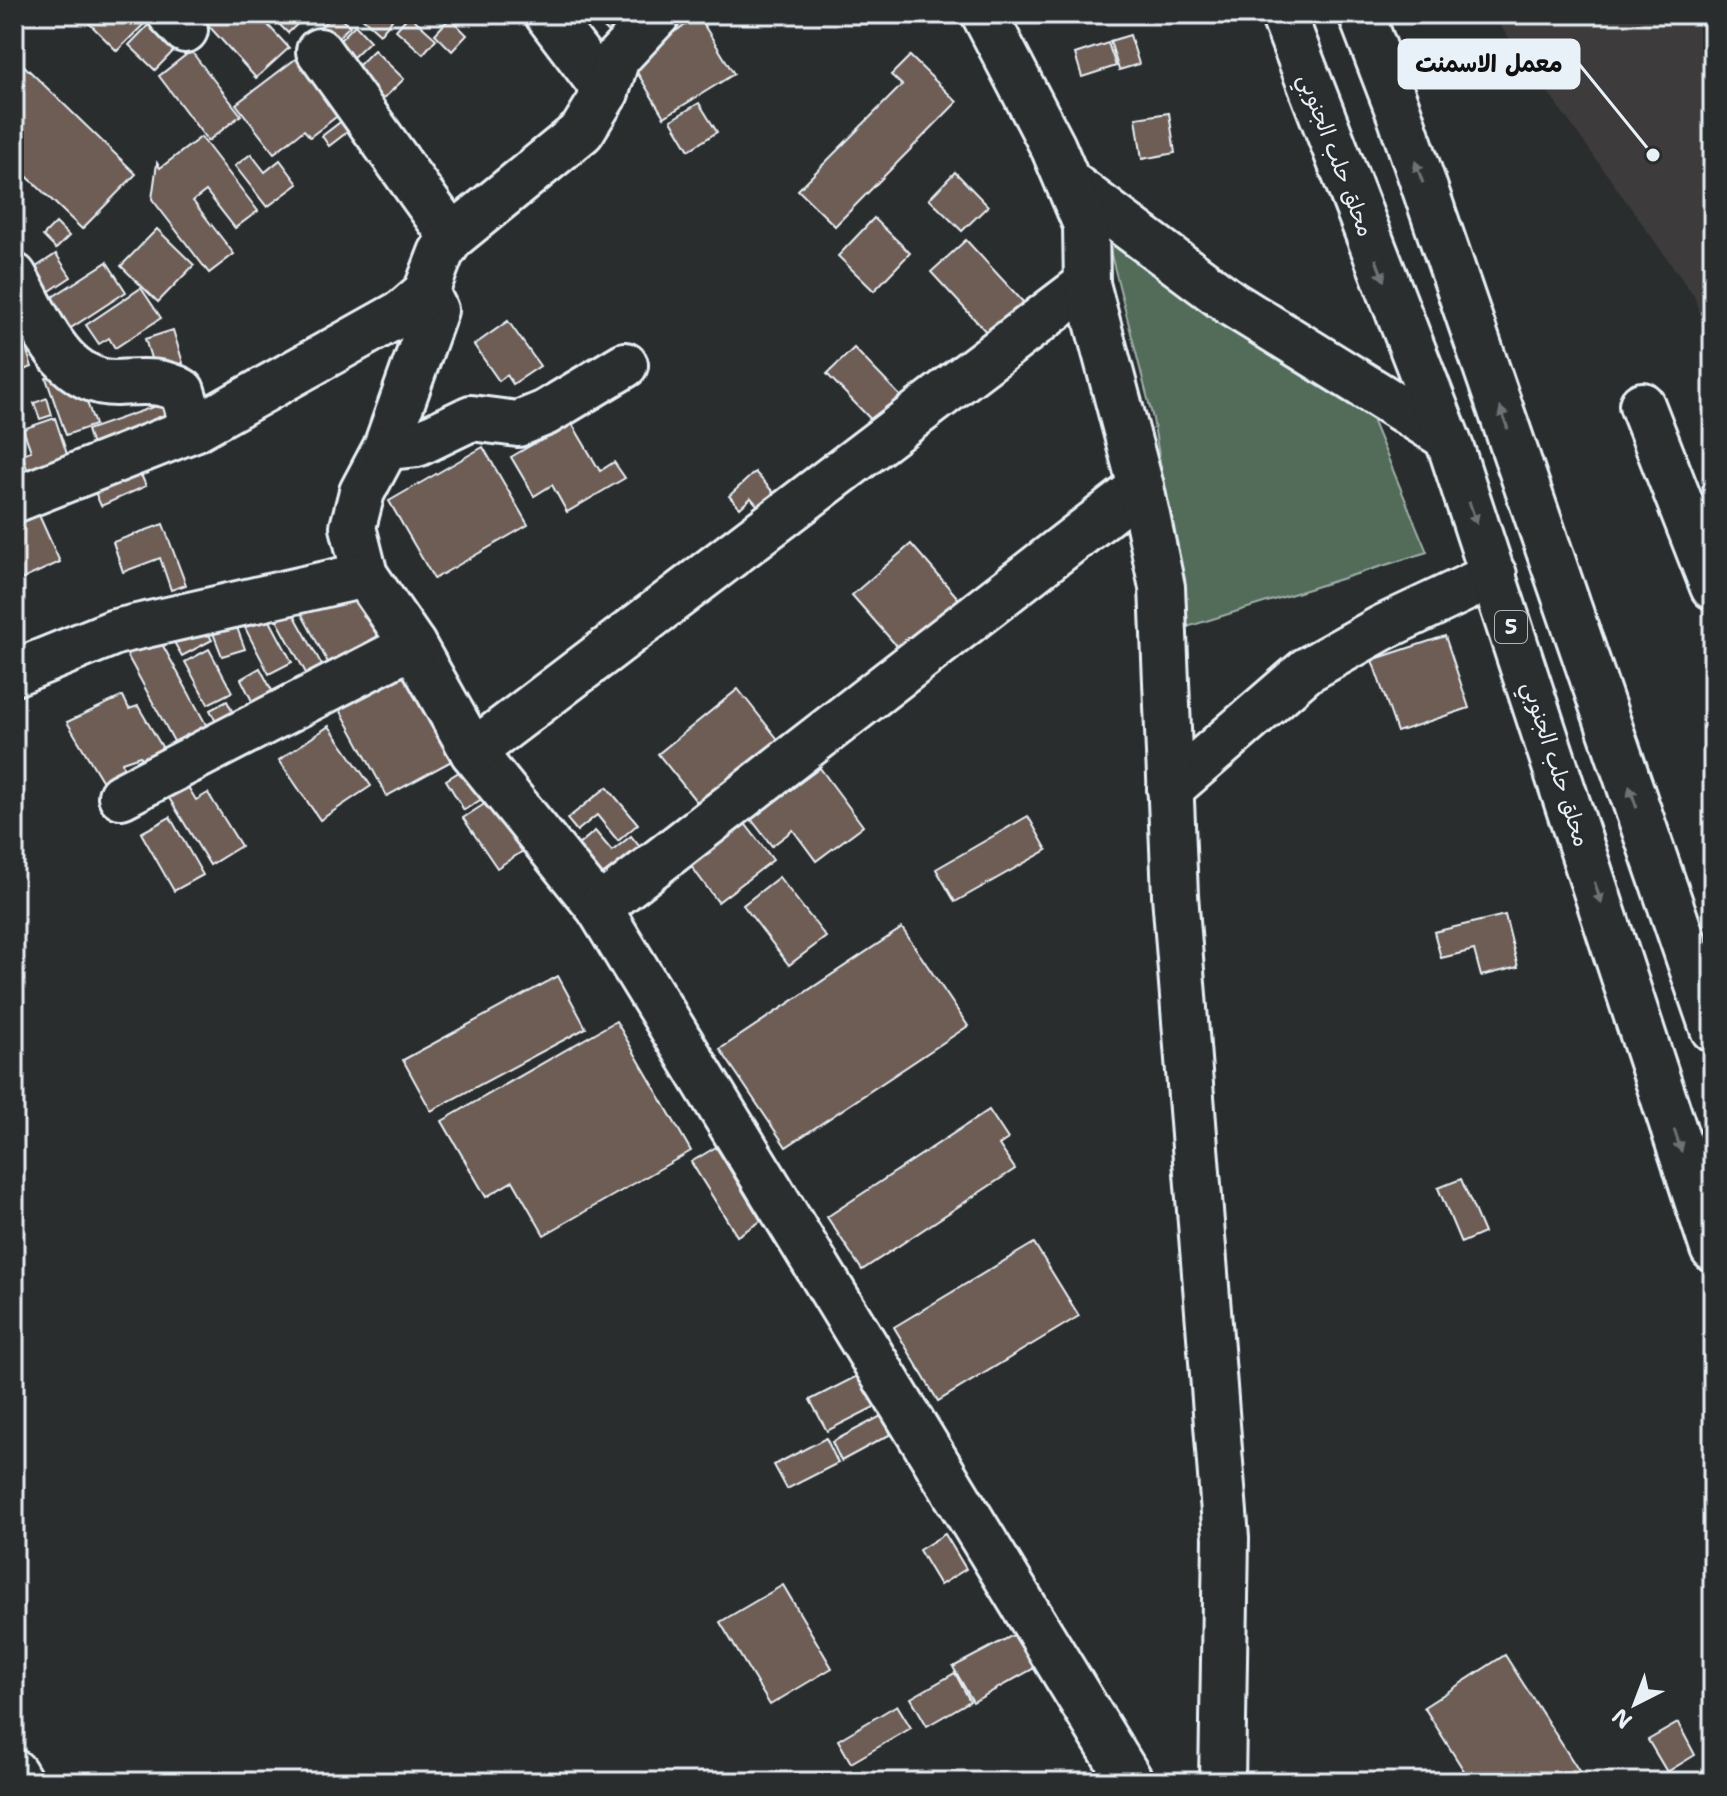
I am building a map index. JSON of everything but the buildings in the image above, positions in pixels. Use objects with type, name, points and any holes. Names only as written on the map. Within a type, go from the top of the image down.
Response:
[{"type":"main road","points":[[547,14],[606,92]]},
{"type":"main road","points":[[14,500],[194,429],[403,312],[426,292],[441,253],[452,237],[582,131],[606,92],[617,58],[658,14]]},
{"type":"main road","points":[[984,14],[1068,182],[1086,225],[1087,284],[1141,487],[1162,587],[1175,895],[1226,1538],[1222,1782]]},
{"type":"main road","name":"محلق حلب الجنوبي","points":[[1283,14],[1445,436],[1494,575],[1713,1249]]},
{"type":"main road","points":[[1361,14],[1404,128],[1713,1029]]},
{"type":"main road","points":[[319,51],[452,237]]},
{"type":"main road","points":[[1068,182],[1232,304],[1445,436]]},
{"type":"main road","points":[[16,282],[64,362],[98,383],[167,382],[182,391],[194,429]]},
{"type":"main road","points":[[473,752],[1087,284]]},
{"type":"main road","points":[[426,292],[435,310],[386,447],[362,492],[353,527],[365,575],[413,645],[473,752],[599,908],[1131,1782]]},
{"type":"main road","points":[[386,447],[417,444],[471,418],[518,424],[545,413],[625,365]]},
{"type":"main road","points":[[1642,405],[1713,587]]},
{"type":"main road","points":[[599,908],[1141,487]]},
{"type":"main road","points":[[14,673],[115,632],[365,575]]},
{"type":"main road","points":[[1170,789],[1307,670],[1382,628],[1494,575]]},
{"type":"main road","points":[[121,796],[413,645]]},
{"type":"main road","points":[[14,1772],[20,1782]]},
{"type":"shaded area","points":[[1492,14],[1713,14],[1713,351],[1694,296]]},
{"type":"green space","points":[[1106,235],[1368,410],[1427,552],[1187,627],[1153,419]]},
{"type":"place","name":"معمل الاسمنت","points":[[1653,155]]}]
